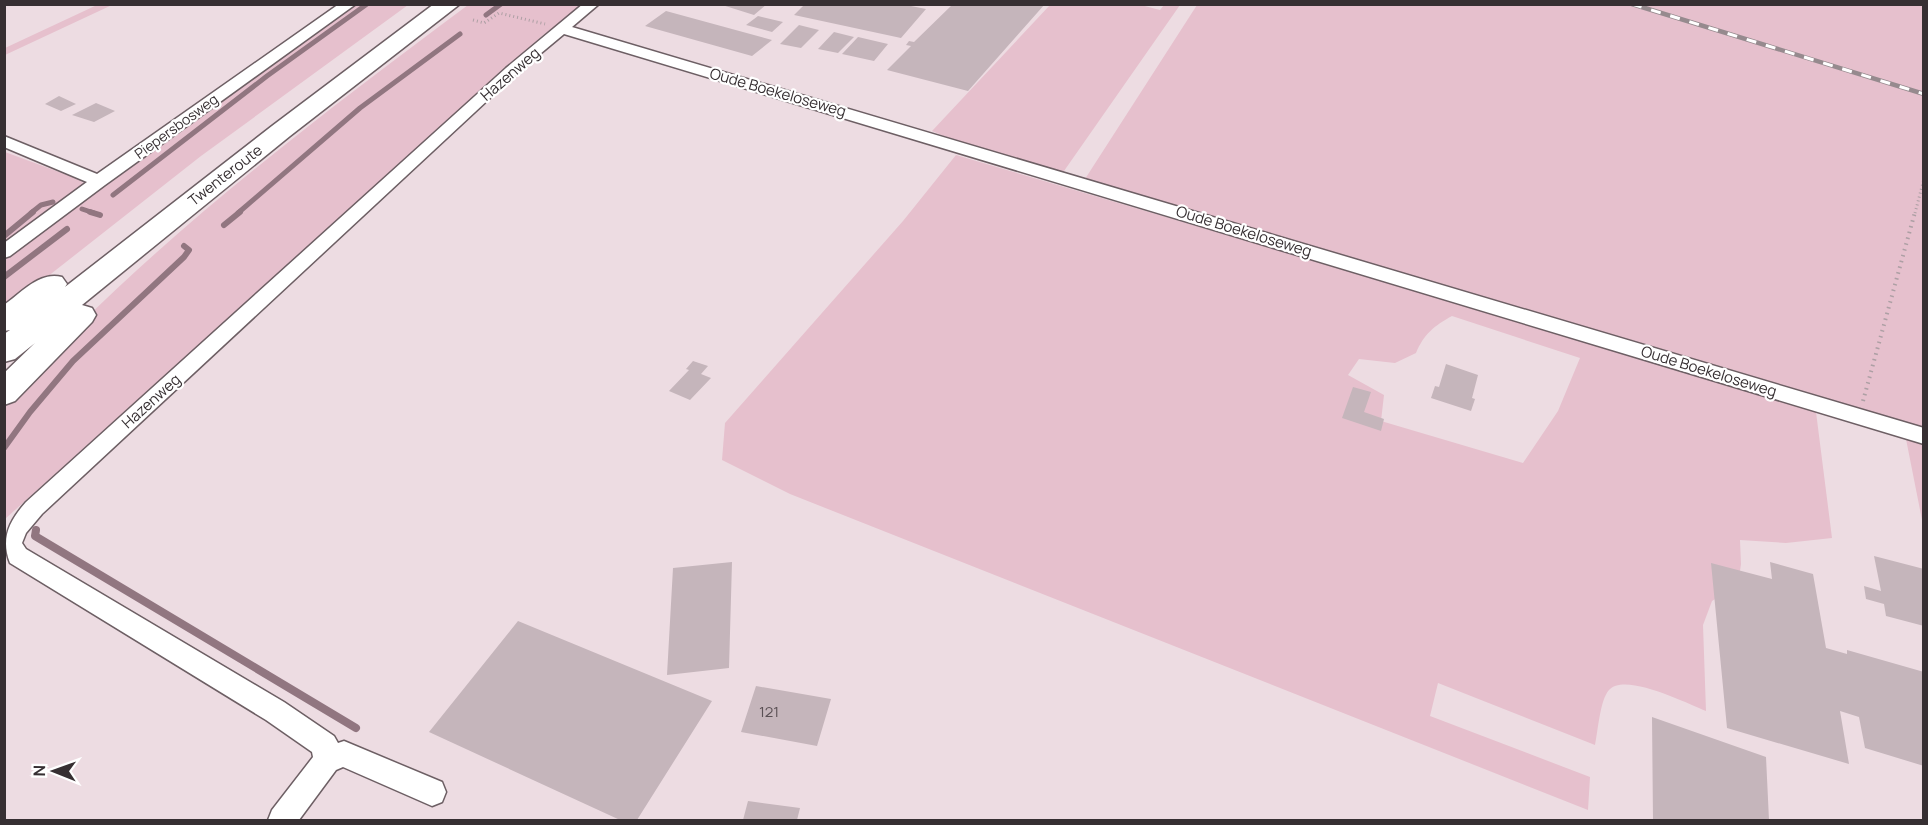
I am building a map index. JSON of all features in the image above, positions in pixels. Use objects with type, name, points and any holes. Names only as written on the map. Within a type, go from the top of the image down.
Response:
[{"type":"highway","name":"Twenteroute","points":[[4,321],[243,134],[422,4]]},
{"type":"highway","name":"Twenteroute","points":[[4,351],[281,131],[449,4]]},
{"type":"highway","points":[[4,393],[79,316],[281,131]]},
{"type":"street","name":"Piepersbosweg","points":[[4,252],[99,181],[349,4]]},
{"type":"street","name":"Hazenweg","points":[[327,760],[325,745],[275,711],[18,556],[10,544],[16,528],[34,508],[511,71],[592,4]]},
{"type":"street","name":"Oude Boekeloseweg","points":[[563,28],[1923,436]]},
{"type":"street","points":[[4,141],[99,181]]},
{"type":"street","points":[[282,820],[327,760],[344,754],[432,792]]},
{"type":"path","points":[[472,20],[484,23],[499,13],[563,28]]},
{"type":"path","points":[[1859,416],[1923,178]]},
{"type":"shaded area","points":[[1137,4],[1160,10],[1164,5],[1180,5],[1064,171],[1059,173],[958,142],[932,131],[1050,5]]},
{"type":"shaded area","points":[[97,5],[112,5],[5,55],[5,48]]},
{"type":"shaded area","points":[[355,5],[408,5],[201,156],[5,310],[5,258]]},
{"type":"shaded area","points":[[468,5],[583,5],[542,36],[5,519],[5,403],[57,347],[112,294],[226,192]]},
{"type":"shaded area","points":[[1197,5],[1923,5],[1923,428],[1085,179]]},
{"type":"shaded area","points":[[5,152],[78,179],[86,185],[5,249]]},
{"type":"shaded area","points":[[956,155],[1816,412],[1832,538],[1786,543],[1740,540],[1741,564],[1738,585],[1712,601],[1703,625],[1706,711],[1656,691],[1617,685],[1609,690],[1603,701],[1595,745],[1438,683],[1430,716],[1590,777],[1588,810],[790,494],[722,460],[725,423],[903,221]],"holes":[[[1452,316],[1580,358],[1558,411],[1523,463],[1381,421],[1384,395],[1348,375],[1359,359],[1395,363],[1416,353],[1430,331]]]},
{"type":"shaded area","points":[[1906,439],[1923,444],[1923,525]]},
{"type":"building","points":[[719,4],[767,4],[754,15]]},
{"type":"building","points":[[805,4],[901,4],[926,9],[901,38],[794,15]]},
{"type":"building","points":[[953,4],[1045,4],[968,91],[887,70],[911,46],[906,45],[909,41],[914,42]]},
{"type":"building","points":[[666,11],[772,40],[752,56],[645,26]]},
{"type":"building","points":[[758,16],[783,22],[772,32],[746,25]]},
{"type":"building","points":[[799,25],[819,30],[801,48],[780,44]]},
{"type":"building","points":[[834,32],[854,37],[838,53],[818,49]]},
{"type":"building","points":[[858,37],[888,44],[874,61],[842,54]]},
{"type":"building","points":[[59,96],[76,104],[61,111],[45,104]]},
{"type":"building","points":[[96,103],[115,111],[94,122],[72,115]]},
{"type":"building","points":[[693,361],[708,366],[701,374],[711,378],[690,400],[669,391],[689,370],[686,369]]},
{"type":"building","points":[[1446,364],[1478,375],[1471,411],[1431,398],[1435,386],[1439,387]]},
{"type":"building","points":[[1353,387],[1371,392],[1364,412],[1384,419],[1381,431],[1342,418]]},
{"type":"building","points":[[1874,556],[1924,569],[1924,626],[1886,616],[1884,604],[1866,599],[1864,586],[1881,591]]},
{"type":"building","points":[[732,562],[729,668],[667,675],[673,568]]},
{"type":"building","points":[[1770,562],[1813,574],[1826,648],[1847,654],[1847,650],[1924,672],[1924,766],[1865,748],[1859,717],[1840,711],[1849,764],[1727,728],[1711,563],[1772,579]]},
{"type":"building","points":[[518,621],[712,701],[637,820],[620,820],[429,732]]},
{"type":"building","points":[[756,686],[831,699],[817,746],[741,732]]},
{"type":"building","points":[[1652,717],[1766,757],[1769,820],[1653,820]]},
{"type":"building","points":[[748,801],[800,808],[797,820],[743,820]]},
{"type":"waterway","points":[[113,195],[267,76],[367,4]]},
{"type":"waterway","points":[[486,15],[501,4]]},
{"type":"waterway","points":[[238,213],[360,108],[460,34]]},
{"type":"waterway","points":[[31,213],[41,205],[53,202]]},
{"type":"waterway","points":[[82,209],[94,213]]},
{"type":"waterway","points":[[4,236],[33,212]]},
{"type":"waterway","points":[[90,212],[100,215]]},
{"type":"waterway","points":[[224,225],[240,212]]},
{"type":"waterway","points":[[4,277],[67,229]]},
{"type":"waterway","points":[[4,448],[30,412],[73,361],[184,257],[189,250],[184,246]]},
{"type":"waterway","points":[[36,530],[35,536],[356,728]]},
{"type":"railway","points":[[1632,4],[1924,94]]}]
